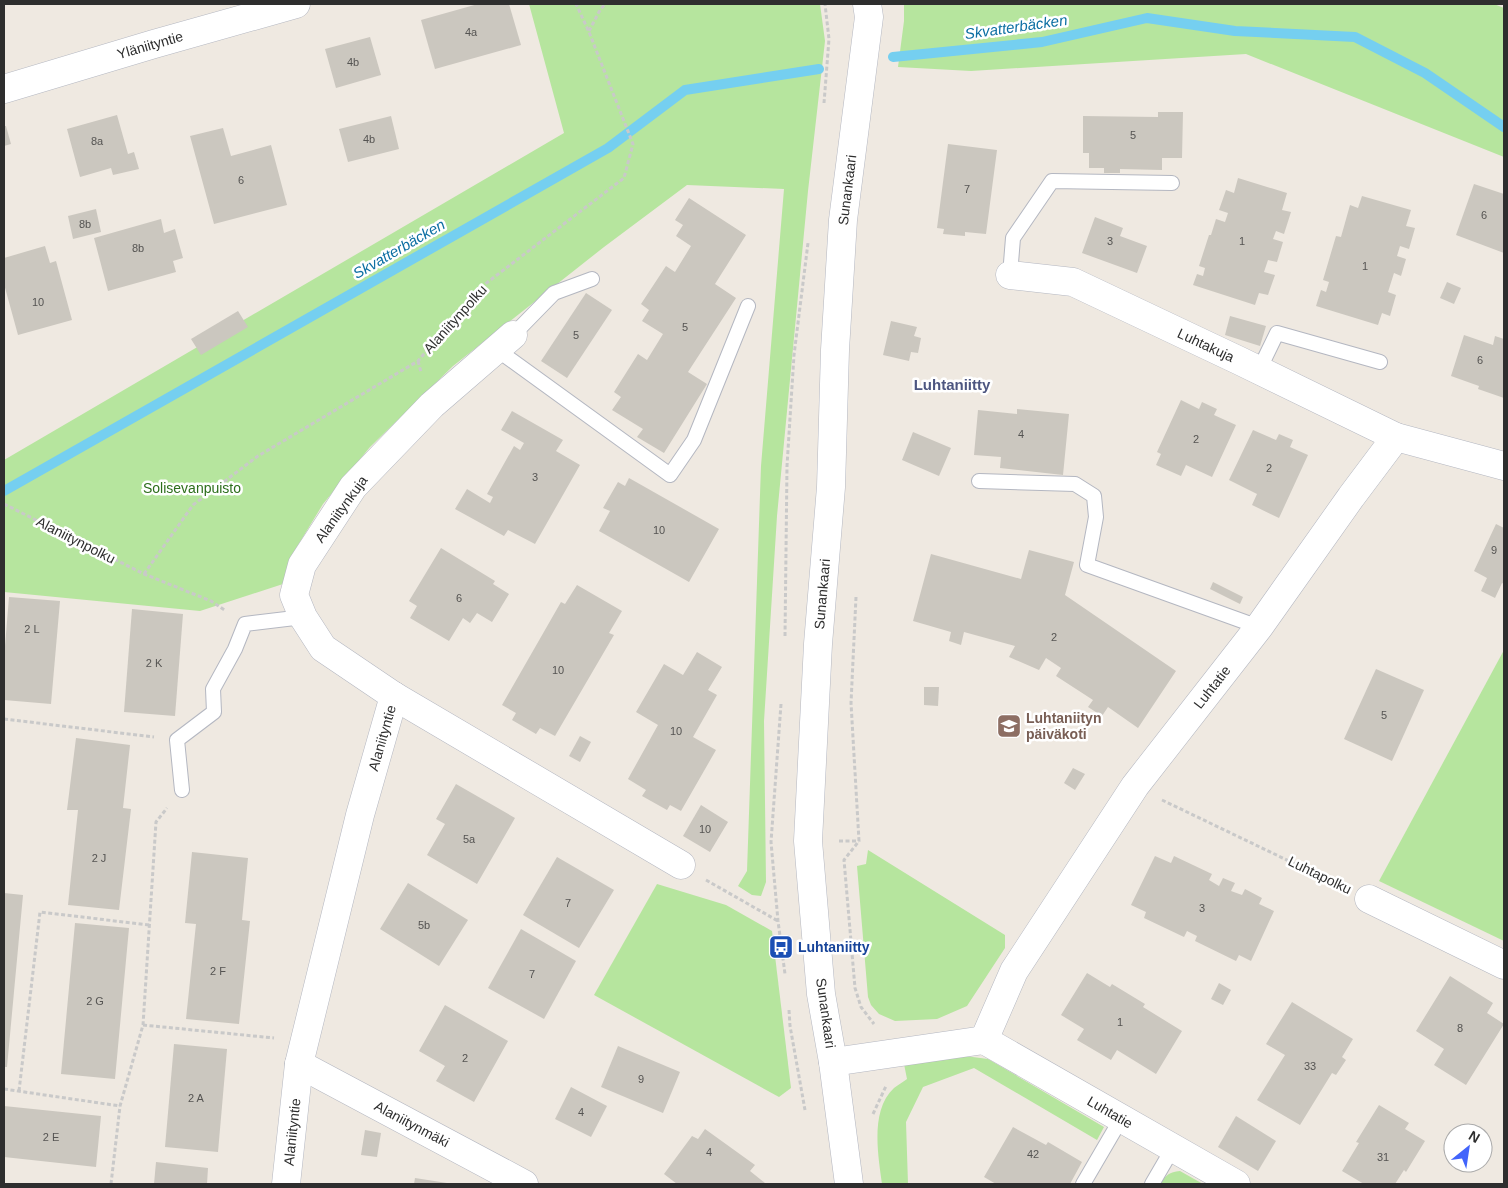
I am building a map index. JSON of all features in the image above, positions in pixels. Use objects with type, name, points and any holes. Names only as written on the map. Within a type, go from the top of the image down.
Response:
[{"type":"street","name":"Sunankaari","points":[[849,1184],[822,994],[808,841],[818,644],[831,487],[835,350],[843,220],[869,17],[867,4]]},
{"type":"street","name":"Yläniityntie","points":[[4,89],[284,5]]},
{"type":"street","name":"Luhtakuja","points":[[1010,275],[1073,282],[1396,437]]},
{"type":"street","name":"Alaniitynkuja","points":[[394,696],[323,648],[303,617],[294,595],[302,565],[353,487],[432,405],[504,342]]},
{"type":"street","points":[[1396,437],[1504,466]]},
{"type":"street","name":"Luhtatie","points":[[1236,1184],[984,1040],[1014,971],[1135,786],[1259,626],[1351,496],[1396,437]]},
{"type":"street","name":"Alaniityntie","points":[[286,1184],[299,1064],[360,815],[394,696],[681,865]]},
{"type":"street","name":"Luhtapolku","points":[[1369,899],[1504,964]]},
{"type":"street","points":[[833,1062],[984,1040]]},
{"type":"street","name":"Alaniitynmäki","points":[[299,1064],[524,1184]]},
{"type":"lane","points":[[1010,275],[1013,238],[1052,181],[1172,183]]},
{"type":"lane","points":[[592,279],[554,293],[504,342],[670,475],[694,440],[748,306]]},
{"type":"lane","points":[[1259,370],[1278,333],[1380,362]]},
{"type":"lane","points":[[979,481],[1075,484],[1094,496],[1096,517],[1087,565],[1259,626]]},
{"type":"lane","points":[[182,790],[177,740],[214,712],[213,689],[235,649],[245,624],[303,617]]},
{"type":"lane","points":[[1083,1184],[1121,1119]]},
{"type":"lane","points":[[1152,1184],[1173,1148]]},
{"type":"path","name":"Alaniitynpolku","points":[[144,574],[194,505],[258,456],[418,361],[480,288],[624,178],[634,144],[576,4]]},
{"type":"path","points":[[589,32],[605,4]]},
{"type":"path","name":"Alaniitynpolku","points":[[6,505],[144,574],[211,602],[245,624]]},
{"type":"path","points":[[856,589],[851,703],[859,841],[844,860],[855,988],[861,1007],[874,1024],[884,1030],[891,1077],[869,1122]]},
{"type":"path","points":[[4,719],[177,740]]},
{"type":"path","name":"Luhtapolku","points":[[1135,786],[1369,899]]},
{"type":"path","points":[[111,1184],[120,1106],[143,1025],[156,822],[182,790]]},
{"type":"path","points":[[681,865],[778,921]]},
{"type":"path","points":[[19,1091],[40,912],[149,925]]},
{"type":"path","points":[[143,1025],[274,1038]]},
{"type":"path","points":[[4,1089],[120,1106]]},
{"type":"green space","name":"Solisevanpuisto","points":[[529,4],[820,4],[825,41],[808,191],[777,516],[764,721],[766,882],[761,896],[752,895],[738,886],[747,871],[761,466],[784,189],[687,185],[604,247],[453,366],[370,447],[323,504],[292,555],[283,584],[200,611],[4,592],[4,460],[564,133]]},
{"type":"green space","points":[[904,4],[1494,4],[1504,8],[1504,157],[1246,54],[971,71],[898,67],[904,21]]},
{"type":"green space","points":[[1504,650],[1504,941],[1379,881]]},
{"type":"green space","points":[[868,850],[1005,935],[1005,948],[967,1006],[937,1019],[895,1021],[879,1014],[871,1005],[868,997],[857,866],[866,864]]},
{"type":"green space","points":[[657,884],[726,905],[772,931],[791,1088],[779,1097],[594,995]]},
{"type":"green space","points":[[965,1056],[988,1059],[1104,1127],[1097,1140],[974,1068],[923,1087],[906,1122],[908,1184],[882,1184],[877,1133],[881,1108],[886,1097],[894,1088],[907,1079],[904,1064]]},
{"type":"green space","points":[[1180,1171],[1203,1184],[1160,1184],[1168,1174]]},
{"type":"building","points":[[478,4],[509,4],[521,45],[435,69],[421,20]]},
{"type":"building","points":[[370,37],[381,75],[336,88],[325,49]]},
{"type":"building","points":[[1158,112],[1183,112],[1182,158],[1162,158],[1162,170],[1120,169],[1120,173],[1104,173],[1104,168],[1089,168],[1089,153],[1083,153],[1083,116],[1158,117]]},
{"type":"building","points":[[117,115],[128,154],[134,152],[139,169],[113,175],[111,168],[80,177],[67,129]]},
{"type":"building","points":[[391,116],[399,149],[348,162],[339,129]]},
{"type":"building","points":[[4,126],[6,126],[11,144],[4,146]]},
{"type":"building","points":[[223,128],[231,156],[271,145],[287,205],[214,224],[190,136]]},
{"type":"building","points":[[948,144],[997,150],[986,234],[965,232],[965,236],[943,234],[944,229],[937,228]]},
{"type":"building","points":[[1238,178],[1287,193],[1282,210],[1291,212],[1284,234],[1276,231],[1273,239],[1283,242],[1277,262],[1268,260],[1264,272],[1275,275],[1268,295],[1259,293],[1255,305],[1193,285],[1197,274],[1203,276],[1205,268],[1199,266],[1216,219],[1225,222],[1228,213],[1219,210],[1226,190],[1234,193]]},
{"type":"building","points":[[1474,184],[1504,194],[1504,253],[1456,235]]},
{"type":"building","points":[[1362,196],[1411,210],[1406,226],[1415,228],[1409,249],[1400,246],[1397,256],[1406,259],[1401,276],[1394,273],[1388,292],[1396,295],[1390,316],[1382,313],[1378,325],[1316,306],[1321,290],[1326,292],[1329,282],[1323,280],[1336,236],[1341,237],[1350,205],[1358,208]]},
{"type":"building","points":[[689,198],[746,235],[715,284],[736,298],[688,372],[707,384],[664,453],[637,437],[643,429],[612,410],[621,397],[614,392],[638,354],[647,360],[663,334],[642,321],[649,310],[641,304],[666,266],[675,272],[691,246],[676,236],[683,225],[675,220]]},
{"type":"building","points":[[96,209],[101,232],[73,239],[68,216]]},
{"type":"building","points":[[1095,217],[1123,228],[1120,236],[1147,246],[1137,273],[1082,253]]},
{"type":"building","points":[[161,219],[164,233],[175,229],[183,258],[173,261],[176,272],[108,291],[94,238]]},
{"type":"building","points":[[45,246],[50,263],[56,261],[72,320],[18,335],[4,284],[4,258]]},
{"type":"building","points":[[1447,282],[1461,288],[1454,304],[1440,298]]},
{"type":"building","points":[[586,293],[612,310],[567,378],[541,361]]},
{"type":"building","points":[[238,311],[248,327],[201,355],[191,339]]},
{"type":"building","points":[[1230,316],[1266,326],[1260,346],[1225,335]]},
{"type":"building","points":[[891,321],[917,327],[914,336],[921,338],[918,353],[911,352],[909,361],[883,355]]},
{"type":"building","points":[[1464,335],[1493,345],[1495,336],[1504,339],[1504,398],[1478,389],[1479,386],[1451,376]]},
{"type":"building","points":[[1181,400],[1199,409],[1202,402],[1217,409],[1214,415],[1236,425],[1212,477],[1186,465],[1181,476],[1156,465],[1161,454],[1157,452]]},
{"type":"building","points":[[1017,409],[1069,414],[1063,475],[1000,468],[1001,457],[974,455],[978,410],[1017,414]]},
{"type":"building","points":[[512,411],[563,440],[556,451],[580,465],[535,544],[508,530],[504,536],[455,509],[467,489],[490,503],[493,497],[487,494],[514,446],[520,450],[524,443],[501,430]]},
{"type":"building","points":[[1253,430],[1276,440],[1279,434],[1293,440],[1290,447],[1308,455],[1279,518],[1252,505],[1257,494],[1229,480]]},
{"type":"building","points":[[913,432],[951,448],[939,476],[902,460]]},
{"type":"building","points":[[629,478],[719,529],[689,582],[599,531],[610,511],[603,508],[618,482],[625,486]]},
{"type":"building","points":[[1496,524],[1504,528],[1504,584],[1502,583],[1495,598],[1481,591],[1487,578],[1474,571]]},
{"type":"building","points":[[441,548],[495,581],[493,584],[509,594],[492,622],[477,613],[470,623],[463,618],[449,641],[410,618],[417,606],[409,601]]},
{"type":"building","points":[[1029,550],[1074,562],[1065,595],[1176,671],[1138,728],[1108,707],[1102,716],[1088,707],[1093,700],[1056,676],[1061,668],[1046,658],[1039,670],[1009,657],[1015,646],[964,632],[961,645],[949,641],[951,632],[913,621],[931,554],[1021,579]]},
{"type":"building","points":[[1213,582],[1243,597],[1240,604],[1210,589]]},
{"type":"building","points":[[577,585],[622,611],[609,633],[614,635],[555,736],[540,728],[536,734],[512,720],[516,713],[502,705],[561,602],[565,604]]},
{"type":"building","points":[[9,597],[60,601],[51,704],[4,700],[4,658]]},
{"type":"building","points":[[132,609],[183,614],[175,716],[124,712]]},
{"type":"building","points":[[697,652],[722,667],[708,690],[717,695],[693,737],[716,750],[681,811],[670,805],[667,810],[642,796],[646,790],[628,779],[658,725],[636,712],[664,664],[683,675]]},
{"type":"building","points":[[1376,669],[1424,690],[1392,761],[1344,739]]},
{"type":"building","points":[[924,687],[939,687],[938,706],[924,705]]},
{"type":"building","points":[[580,736],[591,742],[580,762],[569,756]]},
{"type":"building","points":[[76,738],[130,745],[123,808],[131,809],[119,910],[68,905],[78,810],[67,810]]},
{"type":"building","points":[[1073,768],[1085,774],[1075,790],[1064,783]]},
{"type":"building","points":[[456,784],[515,818],[477,884],[427,855],[445,824],[436,819]]},
{"type":"building","points":[[701,805],[728,822],[710,852],[683,836]]},
{"type":"building","points":[[192,852],[248,858],[242,920],[250,921],[239,1024],[186,1019],[196,924],[185,923]]},
{"type":"building","points":[[1155,856],[1171,863],[1174,856],[1212,874],[1209,880],[1219,886],[1223,878],[1235,883],[1231,891],[1242,895],[1245,889],[1262,898],[1259,904],[1274,911],[1251,961],[1239,955],[1236,961],[1195,941],[1197,936],[1187,931],[1184,937],[1144,918],[1146,912],[1131,905]]},
{"type":"building","points":[[557,857],[614,890],[579,948],[523,915]]},
{"type":"building","points":[[408,883],[468,920],[439,966],[380,929]]},
{"type":"building","points":[[4,893],[23,895],[7,1067],[4,1067]]},
{"type":"building","points":[[75,923],[129,928],[115,1079],[61,1074]]},
{"type":"building","points":[[521,929],[576,961],[544,1019],[488,988]]},
{"type":"building","points":[[1087,973],[1110,987],[1112,984],[1145,1004],[1143,1007],[1182,1031],[1156,1074],[1117,1050],[1111,1060],[1077,1040],[1084,1029],[1061,1015]]},
{"type":"building","points":[[1450,976],[1493,1003],[1487,1013],[1504,1024],[1466,1085],[1434,1065],[1444,1049],[1416,1031]]},
{"type":"building","points":[[1219,983],[1231,990],[1223,1005],[1211,999]]},
{"type":"building","points":[[1292,1002],[1353,1039],[1342,1057],[1346,1060],[1336,1075],[1332,1073],[1300,1125],[1257,1100],[1285,1055],[1266,1044]]},
{"type":"building","points":[[445,1005],[508,1041],[474,1102],[436,1081],[445,1066],[419,1051]]},
{"type":"building","points":[[174,1044],[227,1049],[218,1152],[165,1147]]},
{"type":"building","points":[[618,1046],[680,1072],[663,1113],[601,1087]]},
{"type":"building","points":[[571,1087],[607,1106],[591,1137],[555,1119]]},
{"type":"building","points":[[1379,1105],[1409,1123],[1405,1129],[1425,1141],[1406,1172],[1404,1170],[1395,1184],[1364,1184],[1342,1171],[1359,1143],[1356,1142]]},
{"type":"building","points":[[4,1106],[101,1116],[96,1167],[4,1157]]},
{"type":"building","points":[[1236,1116],[1276,1141],[1258,1171],[1218,1147]]},
{"type":"building","points":[[1013,1127],[1046,1145],[1048,1142],[1082,1162],[1070,1184],[996,1184],[984,1177]]},
{"type":"building","points":[[705,1129],[755,1165],[750,1171],[765,1183],[677,1184],[664,1174],[692,1136],[698,1139]]},
{"type":"building","points":[[365,1130],[381,1133],[377,1157],[361,1155]]},
{"type":"building","points":[[156,1162],[208,1168],[207,1184],[154,1184]]},
{"type":"building","points":[[415,1178],[447,1183],[447,1184],[414,1184]]},
{"type":"waterway","name":"Skvatterbäcken","points":[[893,57],[1042,42],[1147,18],[1235,31],[1355,37],[1425,73],[1504,127]]},
{"type":"waterway","name":"Skvatterbäcken","points":[[4,491],[608,148],[685,90],[819,69]]},
{"type":"place","name":"Luhtaniityn päiväkoti","points":[[1009,726]]},
{"type":"place","name":"Luhtaniitty","points":[[781,947]]},
{"type":"district","name":"Luhtaniitty","points":[[952,385]]}]
